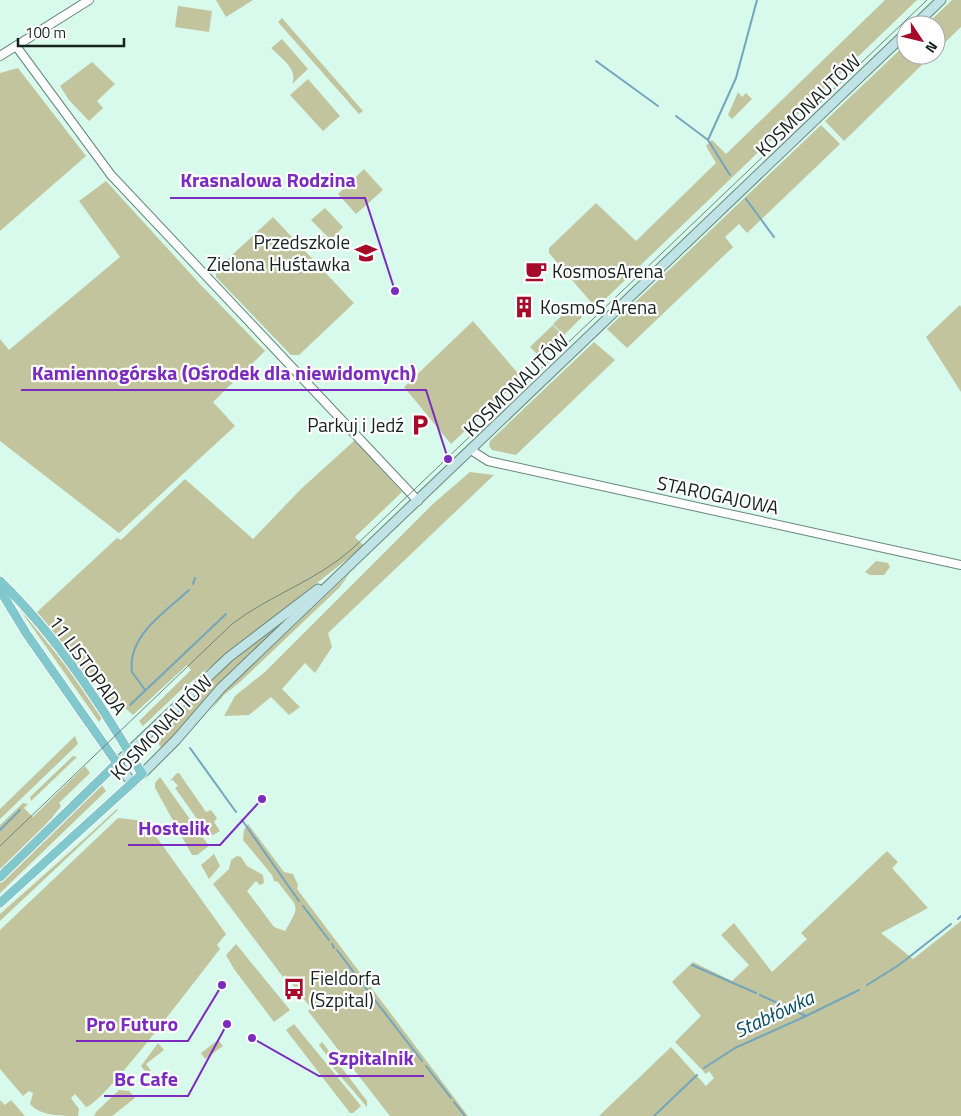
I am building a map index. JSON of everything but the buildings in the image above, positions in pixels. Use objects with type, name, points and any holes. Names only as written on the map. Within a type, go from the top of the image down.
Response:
[{"type":"main road","points":[[925,15],[941,0]]},
{"type":"main road","name":"KOSMONAUTÓW","points":[[0,903],[142,774],[176,740],[221,688],[896,43]]},
{"type":"main road","name":"KOSMONAUTÓW","points":[[0,877],[229,657],[295,605],[343,572]]},
{"type":"main road","name":"11 LISTOPADA","points":[[0,581],[18,599],[65,657],[142,774]]},
{"type":"main road","name":"11 LISTOPADA","points":[[0,590],[26,633],[132,783]]},
{"type":"street","points":[[0,56],[88,0]]},
{"type":"street","points":[[16,46],[111,175],[418,501]]},
{"type":"street","name":"STAROGAJOWA","points":[[471,450],[488,461],[961,565]]},
{"type":"green space","points":[[216,0],[253,0],[226,17]]},
{"type":"green space","points":[[885,0],[917,0],[901,15],[896,15],[896,20],[596,308],[549,253],[549,248],[596,203],[636,241],[716,163],[706,146],[712,140],[726,154]]},
{"type":"green space","points":[[952,0],[961,0],[961,27],[946,41],[946,15],[936,15]]},
{"type":"green space","points":[[178,6],[212,11],[209,32],[175,27]]},
{"type":"green space","points":[[282,18],[363,111],[359,114],[278,22]]},
{"type":"green space","points":[[282,39],[308,69],[292,84],[294,79],[291,69],[271,48]]},
{"type":"green space","points":[[896,54],[896,65],[922,65],[844,141],[825,121]]},
{"type":"green space","points":[[92,62],[115,84],[97,101],[103,108],[89,121],[69,100],[60,86]]},
{"type":"green space","points":[[18,68],[86,156],[0,231],[0,73]]},
{"type":"green space","points":[[308,79],[340,116],[323,131],[290,95]]},
{"type":"green space","points":[[738,92],[742,97],[746,93],[752,99],[732,119],[728,115]]},
{"type":"green space","points":[[821,125],[840,144],[747,233],[739,224],[725,237],[733,247],[627,348],[607,329]]},
{"type":"green space","points":[[364,169],[383,190],[356,214],[338,194]]},
{"type":"green space","points":[[106,181],[199,283],[265,351],[213,402],[235,426],[119,533],[0,441],[0,339],[9,350],[120,257],[79,201]]},
{"type":"green space","points":[[325,208],[343,227],[331,240],[311,220]]},
{"type":"green space","points":[[273,217],[354,303],[299,355],[291,355],[216,277],[216,270]]},
{"type":"green space","points":[[960,305],[961,307],[961,392],[926,337]]},
{"type":"green space","points":[[572,306],[582,317],[564,335],[553,324]]},
{"type":"green space","points":[[473,321],[522,378],[451,444],[404,387]]},
{"type":"green space","points":[[553,325],[563,336],[541,358],[530,347]]},
{"type":"green space","points":[[594,342],[615,360],[516,455],[492,450],[489,446],[490,441]]},
{"type":"green space","points":[[355,440],[402,492],[355,537],[364,546],[181,690],[143,726],[139,721],[191,670],[187,665],[133,715],[125,708],[111,704],[89,672],[85,674],[81,670],[36,613],[117,538],[121,540],[185,479],[253,539],[301,489]]},
{"type":"green space","points":[[470,472],[494,475],[328,633],[332,647],[315,673],[305,663],[282,689],[300,707],[289,715],[271,697],[249,715],[224,716],[235,696],[266,671],[434,503]]},
{"type":"green space","points":[[876,561],[888,563],[890,567],[884,575],[870,575],[865,572]]},
{"type":"green space","points":[[350,573],[339,588],[224,695],[210,711],[223,693]]},
{"type":"green space","points":[[16,604],[65,664],[102,718],[99,722]]},
{"type":"green space","points":[[297,610],[231,672],[162,748],[154,739],[229,663]]},
{"type":"green space","points":[[75,736],[78,744],[0,819],[0,809]]},
{"type":"green space","points":[[73,756],[77,757],[31,801],[30,797]]},
{"type":"green space","points":[[85,766],[90,773],[59,803],[61,806],[51,819],[0,871],[0,825],[23,803],[28,804],[24,808],[33,817]]},
{"type":"green space","points":[[179,773],[206,812],[211,810],[217,818],[214,822],[220,831],[210,837],[175,788],[178,786],[173,780],[170,781]]},
{"type":"green space","points":[[160,777],[209,846],[197,855],[192,855],[155,788],[155,783]]},
{"type":"green space","points":[[101,784],[106,791],[0,893],[0,883]]},
{"type":"green space","points":[[118,810],[0,921],[0,914]]},
{"type":"green space","points":[[118,818],[145,821],[226,934],[217,945],[220,949],[131,1062],[96,1101],[86,1107],[75,1094],[71,1098],[79,1109],[78,1116],[45,1113],[30,1104],[33,1093],[29,1091],[23,1096],[0,1069],[0,930]]},
{"type":"green space","points":[[248,824],[284,872],[293,874],[298,885],[297,889],[468,1116],[390,1116],[308,1011],[311,1008],[285,975],[283,977],[213,884],[229,869],[231,860],[237,856],[241,857],[247,866],[263,875],[264,883],[260,885],[256,881],[247,891],[274,927],[285,931],[291,922],[295,910],[293,901],[278,882],[274,881],[272,875],[243,840],[244,830]]},
{"type":"green space","points":[[887,851],[898,862],[892,868],[928,908],[881,933],[913,959],[961,921],[961,1116],[599,1116],[671,1047],[706,1086],[714,1078],[709,1071],[706,1074],[675,1042],[701,1016],[672,982],[693,962],[732,981],[749,965],[721,935],[734,923],[772,972],[807,939],[801,933]]},
{"type":"green space","points":[[214,854],[220,866],[209,879],[201,865]]},
{"type":"green space","points":[[236,944],[290,1010],[274,1022],[234,969],[226,955]]},
{"type":"green space","points":[[294,1024],[361,1106],[353,1113],[350,1113],[286,1030]]},
{"type":"green space","points":[[218,1040],[223,1046],[205,1059],[201,1053]]},
{"type":"green space","points":[[322,1042],[367,1101],[367,1107],[330,1064],[332,1062],[319,1045]]},
{"type":"green space","points":[[158,1043],[164,1050],[146,1064],[151,1071],[148,1075],[141,1066]]},
{"type":"green space","points":[[119,1090],[129,1091],[135,1098],[112,1116],[94,1116],[96,1112]]},
{"type":"green space","points":[[0,1100],[5,1105],[11,1100],[25,1116],[0,1116]]},
{"type":"waterway","points":[[730,175],[708,140],[736,78],[757,0]]},
{"type":"waterway","points":[[596,61],[658,106]]},
{"type":"waterway","points":[[676,116],[708,140]]},
{"type":"waterway","points":[[746,199],[774,237]]},
{"type":"waterway","points":[[193,584],[195,578]]},
{"type":"waterway","points":[[145,690],[132,672],[132,659],[136,647],[150,625],[189,590]]},
{"type":"waterway","points":[[130,705],[226,614]]},
{"type":"waterway","points":[[190,748],[236,812]]},
{"type":"waterway","points":[[0,830],[20,810]]},
{"type":"waterway","points":[[242,820],[299,901]]},
{"type":"waterway","points":[[303,906],[329,940]]},
{"type":"waterway","name":"Stabłówka","points":[[958,919],[961,916]]},
{"type":"waterway","name":"Stabłówka","points":[[867,985],[899,965],[951,924]]},
{"type":"waterway","points":[[332,944],[334,948]]},
{"type":"waterway","points":[[337,950],[371,995]]},
{"type":"waterway","points":[[692,965],[756,993]]},
{"type":"waterway","name":"Stabłówka","points":[[704,1068],[735,1048],[859,990]]},
{"type":"waterway","points":[[760,995],[806,1016]]},
{"type":"waterway","points":[[374,999],[422,1061]]},
{"type":"waterway","points":[[426,1066],[451,1098]]},
{"type":"waterway","name":"Stabłówka","points":[[654,1116],[697,1075]]},
{"type":"waterway","points":[[454,1102],[465,1116]]},
{"type":"tram line","points":[[0,846],[232,624],[323,570],[352,549],[927,0]]},
{"type":"place","name":"Przedszkole Zielona Huśtawka","points":[[366,253]]},
{"type":"place","name":"KosmosArena","points":[[536,271]]},
{"type":"place","name":"Krasnalowa Rodzina","points":[[395,291]]},
{"type":"place","name":"KosmoS Arena","points":[[524,307]]},
{"type":"place","name":"Parkuj i Jedź","points":[[420,425]]},
{"type":"place","name":"Kamiennogórska (Ośrodek dla niewidomych)","points":[[448,459]]},
{"type":"place","name":"Hostelik","points":[[262,799]]},
{"type":"place","name":"Pro Futuro","points":[[222,985]]},
{"type":"place","name":"Fieldorfa (Szpital)","points":[[294,989]]},
{"type":"place","name":"Bc Cafe","points":[[227,1024]]},
{"type":"place","name":"Szpitalnik","points":[[252,1038]]}]
